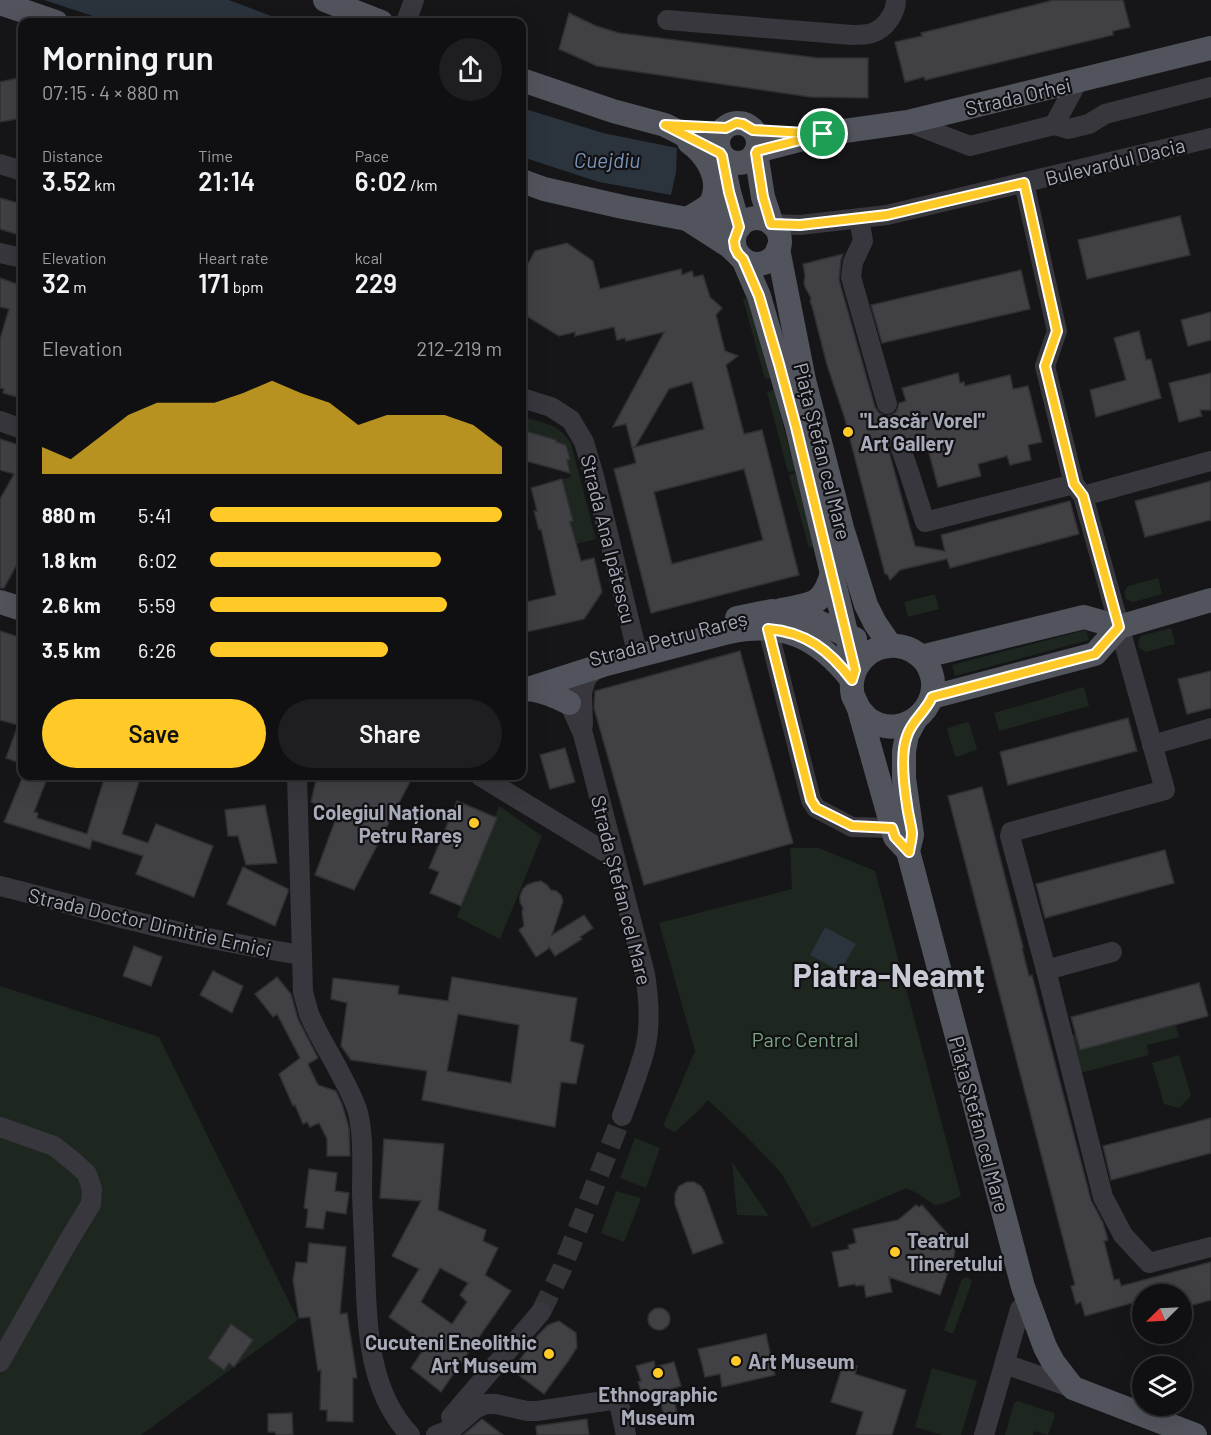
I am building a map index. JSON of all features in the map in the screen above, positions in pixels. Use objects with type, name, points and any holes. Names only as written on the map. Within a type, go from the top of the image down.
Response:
[{"type":"main road","points":[[332,2],[371,18]]},
{"type":"main road","points":[[0,3],[44,18]]},
{"type":"main road","name":"Strada Orhei","points":[[755,145],[908,122],[1211,48]]},
{"type":"main road","points":[[526,81],[613,111],[665,125],[726,128]]},
{"type":"main road","points":[[739,227],[718,146],[721,133],[736,123],[743,124],[755,145],[763,197],[771,224]]},
{"type":"main road","points":[[665,125],[721,154],[733,163],[740,164],[752,159],[755,145]]},
{"type":"main road","points":[[665,125],[695,147],[710,164],[715,177],[713,198],[707,207],[687,219]]},
{"type":"main road","points":[[526,182],[591,200],[687,219],[718,218],[739,227]]},
{"type":"main road","points":[[687,219],[729,246],[743,259],[750,263],[763,263],[770,260],[778,249],[779,235],[771,224],[758,218],[751,219],[739,227],[734,241],[735,248],[743,259]]},
{"type":"main road","name":"Piața Ștefan cel Mare","points":[[778,249],[804,380],[842,528],[866,605],[875,623],[881,648]]},
{"type":"main road","name":"Piața Ștefan cel Mare","points":[[743,259],[759,296],[796,427],[832,573],[854,675]]},
{"type":"main road","points":[[770,620],[816,602],[828,589],[832,573]]},
{"type":"main road","points":[[921,657],[1084,617],[1109,624],[1211,600]]},
{"type":"main road","points":[[0,602],[18,608]]},
{"type":"main road","name":"Strada Petru Rareș","points":[[570,676],[579,663],[592,656],[734,618],[814,620],[881,648]]},
{"type":"main road","name":"Strada Petru Rareș","points":[[526,690],[596,668],[748,628],[770,620],[807,639],[854,675]]},
{"type":"main road","points":[[932,697],[1095,654],[1109,624]]},
{"type":"main road","points":[[901,646],[921,657],[928,665],[933,686],[932,697],[923,713],[904,725],[891,727],[867,718],[859,709],[853,695],[854,675],[865,656],[881,648],[901,646]]},
{"type":"main road","points":[[526,690],[542,691],[569,703]]},
{"type":"main road","name":"Piața Ștefan cel Mare","points":[[859,709],[895,837],[909,852]]},
{"type":"main road","name":"Piața Ștefan cel Mare","points":[[915,720],[907,735],[904,751],[904,778],[912,835],[909,852],[1028,1301],[1045,1347],[1053,1362],[1073,1388]]},
{"type":"main road","points":[[1073,1388],[1195,1435]]},
{"type":"street","points":[[407,18],[414,0]]},
{"type":"street","points":[[667,20],[852,35],[872,34],[883,27],[891,17],[896,8],[896,0]]},
{"type":"street","points":[[1054,125],[1078,81]]},
{"type":"street","points":[[908,122],[970,146],[1054,125],[1068,129],[1089,124],[1105,114],[1211,87]]},
{"type":"street","name":"Bulevardul Dacia","points":[[771,224],[800,225],[898,213],[1211,138]]},
{"type":"street","points":[[0,164],[18,170]]},
{"type":"street","points":[[1024,183],[1057,331],[1045,366],[1079,490],[1109,624],[1152,745],[1165,789],[1011,832],[1010,836],[1102,1197],[1123,1235],[1149,1263],[1211,1247]]},
{"type":"street","points":[[859,218],[863,241],[853,262],[851,277],[887,404]]},
{"type":"street","points":[[778,249],[800,225]]},
{"type":"street","points":[[0,253],[18,257]]},
{"type":"street","name":"Strada Ana Ipătescu","points":[[526,399],[552,406],[571,420],[584,442],[635,644]]},
{"type":"street","points":[[0,421],[18,426]]},
{"type":"street","points":[[901,449],[924,522],[1211,461]]},
{"type":"street","points":[[770,620],[811,800],[816,808],[852,826],[892,828]]},
{"type":"street","name":"Strada Ștefan cel Mare","points":[[583,734],[582,693],[586,679],[596,668]]},
{"type":"street","name":"Strada Ștefan cel Mare","points":[[570,676],[566,686],[569,703],[583,734],[648,993],[645,1047],[622,1116]]},
{"type":"street","points":[[1152,745],[1211,728]]},
{"type":"street","name":"Strada Doctor Dimitrie Ernici","points":[[297,780],[303,992],[310,1015],[347,1086],[358,1114],[363,1157],[366,1311],[371,1349],[384,1397],[391,1411],[410,1435]]},
{"type":"street","points":[[487,780],[615,858]]},
{"type":"street","name":"Strada Doctor Dimitrie Ernici","points":[[0,886],[134,921],[301,956]]},
{"type":"street","points":[[1046,970],[1112,952]]},
{"type":"street","points":[[0,1127],[54,1146],[87,1174],[92,1189],[91,1204],[0,1362]]},
{"type":"street","points":[[984,1435],[1020,1309],[1028,1301]]},
{"type":"street","points":[[436,1435],[541,1312]]},
{"type":"street","points":[[1005,1364],[1073,1388]]},
{"type":"street","points":[[436,1435],[452,1429],[476,1409],[486,1404],[537,1411],[618,1399],[626,1435]]},
{"type":"green space","points":[[750,297],[772,378],[765,379],[743,299]]},
{"type":"green space","points":[[774,390],[795,471],[788,472],[767,392]]},
{"type":"green space","points":[[526,418],[556,428],[571,444],[596,539],[576,544],[560,480],[571,477],[567,460],[570,459],[566,445],[526,431]]},
{"type":"green space","points":[[795,473],[816,546],[809,548],[789,475]]},
{"type":"green space","points":[[1158,578],[1162,594],[1133,602],[1126,599],[1124,592],[1128,586]]},
{"type":"green space","points":[[935,594],[939,609],[908,617],[904,602]]},
{"type":"green space","points":[[1171,628],[1175,644],[1146,652],[1139,648],[1138,641],[1141,636]]},
{"type":"green space","points":[[1086,630],[1089,640],[955,676],[952,665]]},
{"type":"green space","points":[[1084,687],[1089,706],[999,731],[994,713]]},
{"type":"green space","points":[[967,722],[977,749],[957,757],[947,730]]},
{"type":"green space","points":[[499,806],[542,836],[500,939],[457,917]]},
{"type":"green space","name":"Parc Central","points":[[790,848],[819,848],[875,871],[961,1196],[943,1204],[934,1205],[907,1188],[812,1228],[782,1174],[708,1100],[675,1132],[663,1126],[695,1051],[659,923],[792,889]]},
{"type":"green space","points":[[0,986],[159,1037],[298,1320],[141,1435],[0,1435]]},
{"type":"green space","points":[[1176,1025],[1179,1037],[1147,1045],[1149,1055],[1080,1073],[1069,1036],[1075,1034],[1080,1050]]},
{"type":"green space","points":[[1179,1055],[1191,1096],[1179,1108],[1164,1104],[1152,1063]]},
{"type":"green space","points":[[635,1138],[660,1148],[646,1188],[620,1178]]},
{"type":"green space","points":[[732,1162],[769,1216],[737,1215]]},
{"type":"green space","points":[[616,1191],[641,1198],[624,1242],[601,1233]]},
{"type":"green space","points":[[968,1277],[972,1282],[953,1334],[944,1330],[962,1279]]},
{"type":"green space","points":[[932,1368],[977,1381],[961,1435],[942,1435],[915,1427]]},
{"type":"green space","points":[[1018,1401],[1054,1413],[1048,1435],[1034,1431],[1033,1435],[1005,1435],[1014,1403]]},
{"type":"water","points":[[44,0],[229,0],[276,18],[99,18]]},
{"type":"water","name":"Cuejdiu","points":[[526,109],[603,133],[677,148],[676,172],[671,195],[599,182],[526,158]]},
{"type":"water","points":[[825,927],[856,944],[840,971],[810,955]]},
{"type":"building","points":[[1054,0],[1123,0],[1130,27],[1113,31],[1113,35],[925,80],[924,77],[905,82],[895,42],[922,36],[921,33]]},
{"type":"building","points":[[569,13],[596,26],[619,33],[818,58],[868,58],[868,98],[810,97],[597,66],[559,49]]},
{"type":"building","points":[[18,78],[18,119],[0,122],[0,82]]},
{"type":"building","points":[[0,198],[18,203],[18,235],[0,229]]},
{"type":"building","points":[[1180,216],[1190,255],[1087,279],[1078,240]]},
{"type":"building","points":[[567,243],[593,261],[600,289],[681,269],[682,275],[692,271],[694,277],[703,275],[710,297],[722,308],[716,315],[725,351],[738,356],[726,365],[744,434],[762,430],[799,575],[651,613],[614,469],[636,463],[626,424],[613,427],[664,332],[626,341],[625,338],[617,340],[614,327],[575,336],[575,332],[559,336],[528,317],[526,267],[535,251]],"holes":[[[692,382],[704,429],[635,447],[669,389]],[[744,469],[763,540],[672,564],[654,492]]]},
{"type":"building","points":[[843,254],[839,280],[875,407],[879,413],[885,416],[896,412],[899,403],[906,401],[902,388],[958,373],[960,383],[964,382],[965,386],[1010,375],[1013,389],[1028,386],[1042,442],[1028,445],[1031,460],[1010,465],[1007,456],[978,464],[981,476],[938,487],[925,438],[910,442],[904,437],[892,441],[888,448],[915,546],[945,551],[941,535],[1070,501],[1079,534],[950,568],[947,559],[900,570],[890,580],[885,574],[844,416],[827,365],[810,302],[811,298],[804,282],[803,264]]},
{"type":"building","points":[[1021,270],[1030,309],[882,343],[871,305]]},
{"type":"building","points":[[0,278],[17,284],[18,280],[17,397],[3,393],[4,389],[0,388],[0,339],[9,309],[0,307]]},
{"type":"building","points":[[1211,312],[1211,340],[1188,346],[1181,320]]},
{"type":"building","points":[[1139,331],[1146,360],[1151,359],[1161,398],[1096,417],[1090,390],[1126,380],[1114,338]]},
{"type":"building","points":[[1211,373],[1211,410],[1200,410],[1202,416],[1179,422],[1169,383]]},
{"type":"building","points":[[526,431],[566,445],[570,459],[567,460],[570,473],[526,461]]},
{"type":"building","points":[[0,439],[18,445],[18,562],[4,588],[0,588],[0,499],[14,474],[0,470]]},
{"type":"building","points":[[562,479],[573,521],[570,522],[581,561],[594,558],[602,592],[584,619],[526,632],[526,602],[556,595],[541,529],[539,530],[534,511],[537,511],[531,488]]},
{"type":"building","points":[[1211,481],[1211,520],[1145,537],[1135,501]]},
{"type":"building","points":[[0,631],[18,637],[18,725],[0,720]]},
{"type":"building","points":[[740,651],[793,843],[644,885],[594,708],[595,691]]},
{"type":"building","points":[[1211,671],[1211,708],[1187,714],[1178,679]]},
{"type":"building","points":[[1128,718],[1137,751],[1008,785],[1000,752]]},
{"type":"building","points":[[18,725],[18,762],[6,758]]},
{"type":"building","points":[[565,748],[575,782],[550,789],[540,755]]},
{"type":"building","points":[[21,780],[46,780],[34,812],[38,813],[37,818],[87,834],[104,780],[140,780],[122,834],[148,843],[156,824],[213,846],[194,897],[136,874],[143,856],[92,840],[90,849],[4,822]]},
{"type":"building","points":[[316,780],[411,780],[354,890],[315,875],[338,813],[311,802]]},
{"type":"building","points":[[982,787],[1029,976],[1032,975],[1091,1200],[1103,1223],[1108,1240],[1104,1241],[1114,1280],[1119,1279],[1121,1286],[1211,1262],[1211,1300],[1192,1305],[1192,1284],[1132,1284],[1132,1303],[1085,1316],[1081,1302],[1076,1304],[1071,1286],[1075,1285],[948,796]]},
{"type":"building","points":[[457,801],[497,818],[461,906],[430,893],[439,872],[429,868]]},
{"type":"building","points":[[265,805],[277,863],[246,865],[238,836],[228,836],[225,810]]},
{"type":"building","points":[[1165,850],[1174,883],[1045,918],[1036,884]]},
{"type":"building","points":[[243,867],[288,889],[275,926],[227,904]]},
{"type":"building","points":[[541,881],[561,895],[563,901],[552,935],[584,915],[593,928],[580,937],[582,939],[555,956],[549,947],[536,957],[519,930],[524,926],[523,908],[520,902],[523,889],[527,885]]},
{"type":"building","points":[[134,946],[162,957],[151,986],[123,976]]},
{"type":"building","points":[[213,971],[243,986],[232,1013],[200,995]]},
{"type":"building","points":[[277,977],[291,994],[298,1019],[318,1058],[308,1064],[318,1085],[336,1091],[342,1104],[349,1128],[350,1156],[327,1156],[327,1139],[319,1123],[310,1127],[307,1122],[303,1124],[279,1074],[300,1058],[277,1014],[273,1017],[255,994]]},
{"type":"building","points":[[452,977],[577,998],[570,1041],[584,1045],[576,1084],[561,1082],[555,1127],[422,1100],[427,1071],[351,1060],[341,1046],[347,1003],[331,999],[333,978],[399,986],[398,994],[448,1001]],"holes":[[[458,1014],[519,1025],[511,1083],[447,1071]]]},
{"type":"building","points":[[1199,983],[1208,1016],[1080,1050],[1071,1017]]},
{"type":"building","points":[[1211,1118],[1211,1153],[1111,1180],[1103,1146]]},
{"type":"building","points":[[384,1139],[444,1144],[438,1210],[486,1230],[483,1241],[498,1248],[485,1275],[511,1291],[441,1392],[411,1368],[427,1344],[389,1317],[419,1269],[392,1256],[421,1201],[380,1198]],"holes":[[[440,1268],[468,1283],[460,1295],[467,1302],[452,1324],[421,1302]]]},
{"type":"building","points":[[309,1169],[337,1173],[335,1191],[349,1193],[346,1214],[326,1211],[323,1229],[306,1227],[308,1209],[304,1208]]},
{"type":"building","points":[[687,1182],[694,1182],[701,1186],[723,1243],[693,1254],[675,1204],[675,1194],[679,1186]]},
{"type":"building","name":"Teatrul Tineretului","points":[[916,1205],[919,1207],[922,1205],[953,1240],[955,1251],[952,1266],[940,1295],[889,1277],[892,1292],[866,1297],[864,1285],[839,1287],[832,1252],[849,1249],[848,1245],[856,1243],[853,1229],[898,1220]]},
{"type":"building","points":[[309,1243],[346,1247],[340,1314],[347,1313],[357,1378],[353,1378],[353,1422],[327,1421],[327,1410],[320,1410],[321,1370],[318,1371],[310,1317],[299,1318],[293,1280],[296,1262],[307,1263]]},
{"type":"building","points":[[659,1308],[667,1311],[670,1319],[667,1327],[659,1330],[651,1327],[648,1319],[651,1311]]},
{"type":"building","name":"Cucuteni Eneolithic Art Museum","points":[[559,1321],[576,1333],[577,1347],[544,1394],[512,1370],[538,1335],[548,1325]]},
{"type":"building","points":[[231,1324],[253,1340],[234,1367],[229,1363],[224,1370],[208,1358]]},
{"type":"building","name":"Art Museum","points":[[766,1334],[775,1375],[722,1387],[720,1374],[705,1377],[698,1349]]},
{"type":"building","name":"Ethnographic Museum","points":[[654,1361],[655,1367],[674,1362],[681,1386],[671,1389],[678,1416],[665,1420],[658,1392],[643,1397],[638,1382],[641,1381],[636,1366]]},
{"type":"building","points":[[844,1361],[857,1366],[855,1374],[906,1390],[892,1435],[856,1435],[863,1412],[831,1402]]},
{"type":"building","points":[[292,1413],[293,1435],[276,1435],[275,1432],[268,1432],[268,1414]]},
{"type":"building","points":[[482,1419],[503,1435],[463,1435]]},
{"type":"building","points":[[587,1419],[589,1435],[537,1435],[536,1426]]},
{"type":"tunnel","points":[[541,1312],[562,1269],[622,1116]]},
{"type":"place","name":"\"Lascăr Vorel\" Art Gallery","points":[[848,432]]},
{"type":"place","name":"Colegiul Național Petru Rareș","points":[[474,823]]},
{"type":"place","name":"Teatrul Tineretului","points":[[895,1252]]},
{"type":"place","name":"Cucuteni Eneolithic Art Museum","points":[[549,1354]]},
{"type":"place","name":"Art Museum","points":[[736,1361]]},
{"type":"place","name":"Ethnographic Museum","points":[[658,1373]]},
{"type":"district","name":"Piatra-Neamț","points":[[889,974]]},
{"type":"route","points":[[736,123],[753,130],[823,134],[757,151],[763,197],[771,224],[800,225],[887,215],[1024,183],[1057,331],[1045,366],[1074,484],[1083,496],[1119,627],[1095,654],[932,697],[907,735],[904,751],[906,802],[912,835],[909,852],[895,837],[892,828],[852,826],[816,808],[811,800],[768,629],[796,634],[807,639],[832,656],[852,680],[855,670],[779,364],[759,296],[743,259],[735,248],[734,241],[739,227],[722,156],[665,125],[726,128],[736,123]]}]
